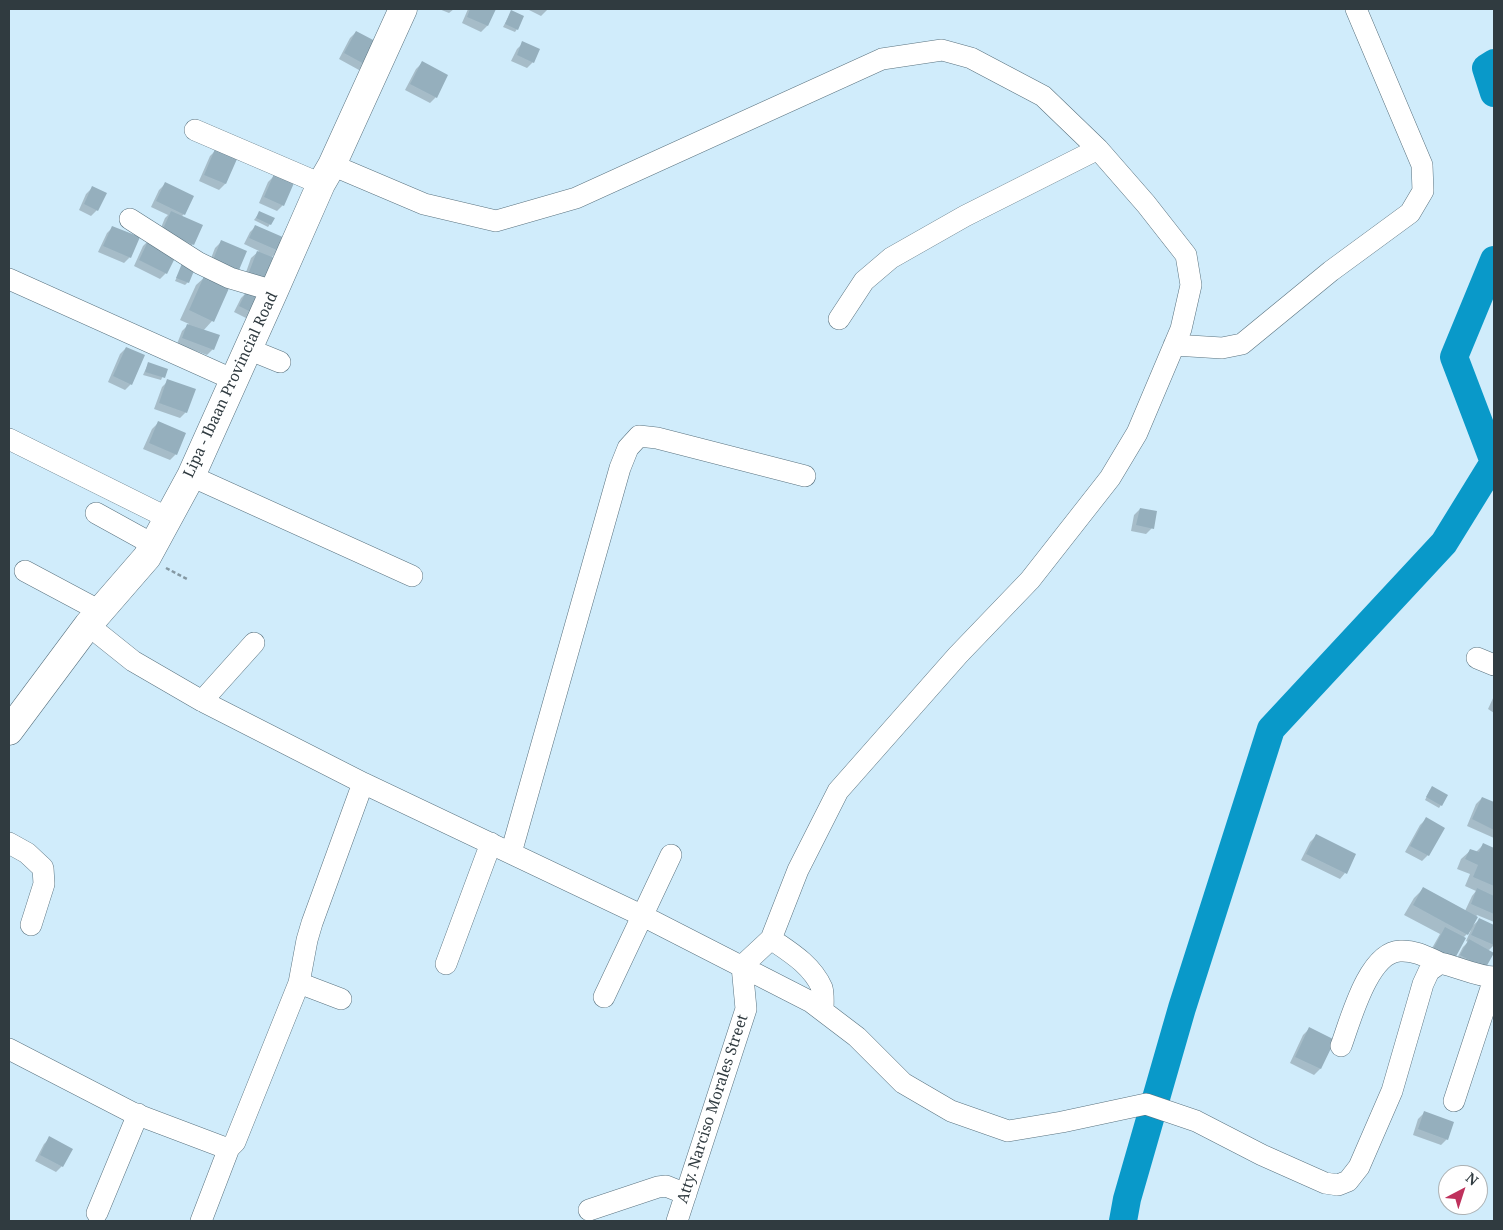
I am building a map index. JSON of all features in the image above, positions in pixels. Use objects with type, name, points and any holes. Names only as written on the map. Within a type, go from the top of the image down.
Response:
[{"type":"main road","name":"Lipa - Ibaan Provincial Road","points":[[9,731],[94,618],[147,557],[154,545],[191,476],[326,174],[403,9]]},
{"type":"street","points":[[1174,345],[1222,348],[1242,344],[1331,271],[1410,213],[1423,192],[1422,165],[1356,9]]},
{"type":"street","points":[[195,130],[326,174],[424,204],[496,221],[576,198],[882,59],[942,50],[972,58],[1043,96],[1098,149],[1146,204],[1186,255],[1191,286],[1181,329],[1136,433],[1110,478],[1030,580],[958,655],[838,791],[798,870],[771,939],[742,966]]},
{"type":"street","points":[[839,319],[864,281],[892,258],[965,216],[1098,149]]},
{"type":"street","points":[[130,219],[199,263],[230,278],[274,292]]},
{"type":"street","points":[[9,278],[234,380]]},
{"type":"street","points":[[248,349],[280,362]]},
{"type":"street","points":[[512,853],[617,478],[628,448],[639,436],[657,438],[805,476]]},
{"type":"street","points":[[9,439],[168,518]]},
{"type":"street","points":[[191,476],[412,576]]},
{"type":"street","points":[[96,513],[154,545]]},
{"type":"street","points":[[25,571],[94,618],[133,661],[202,701],[363,782],[643,916],[811,1002],[857,1038],[903,1082],[951,1110],[1008,1131],[1062,1122],[1146,1104],[1196,1120],[1262,1155],[1325,1183],[1338,1185],[1348,1181],[1359,1167],[1392,1091],[1423,984],[1430,971],[1440,963]]},
{"type":"street","points":[[202,701],[254,643]]},
{"type":"street","points":[[201,1221],[229,1148],[235,1142],[299,983],[312,923],[363,782]]},
{"type":"street","points":[[9,843],[26,853],[43,868],[44,884],[31,925]]},
{"type":"street","points":[[446,964],[491,844]]},
{"type":"street","points":[[604,998],[671,855]]},
{"type":"street","points":[[771,939],[800,959],[823,989],[823,1011]]},
{"type":"street","points":[[1341,1046],[1368,976],[1383,958],[1398,950],[1417,952],[1440,963],[1480,976],[1494,978],[1454,1101]]},
{"type":"street","name":"Atty. Narciso Morales Street","points":[[676,1221],[746,1009],[742,966]]},
{"type":"street","points":[[299,983],[341,998]]},
{"type":"street","points":[[9,1049],[138,1114],[229,1148]]},
{"type":"street","points":[[98,1213],[138,1114]]},
{"type":"street","points":[[589,1210],[658,1187],[666,1186],[686,1194]]},
{"type":"building","points":[[470,9],[496,9],[488,26],[467,17]]},
{"type":"building","points":[[511,10],[524,16],[518,30],[505,24]]},
{"type":"building","points":[[356,31],[377,42],[366,65],[344,53]]},
{"type":"building","points":[[522,41],[540,49],[534,63],[517,55]]},
{"type":"building","points":[[422,61],[448,75],[437,98],[410,84]]},
{"type":"building","points":[[215,149],[237,159],[226,184],[204,175]]},
{"type":"building","points":[[274,174],[294,183],[284,206],[264,197]]},
{"type":"building","points":[[165,182],[194,196],[185,215],[156,201]]},
{"type":"building","points":[[92,186],[107,193],[98,211],[84,204]]},
{"type":"building","points":[[171,211],[203,225],[194,245],[162,231]]},
{"type":"building","points":[[259,211],[275,218],[271,225],[256,218]]},
{"type":"building","points":[[255,225],[285,238],[279,251],[249,238]]},
{"type":"building","points":[[112,226],[140,237],[131,258],[103,246]]},
{"type":"building","points":[[149,239],[178,252],[167,274],[139,260]]},
{"type":"building","points":[[221,240],[247,251],[239,270],[213,260]]},
{"type":"building","points":[[257,251],[282,261],[274,282],[249,272]]},
{"type":"building","points":[[183,261],[196,266],[189,283],[176,278]]},
{"type":"building","points":[[205,274],[230,286],[214,322],[189,310]]},
{"type":"building","points":[[247,290],[265,298],[257,315],[239,306]]},
{"type":"building","points":[[187,324],[220,335],[214,350],[182,338]]},
{"type":"building","points":[[126,347],[145,355],[132,385],[113,376]]},
{"type":"building","points":[[148,362],[168,369],[165,378],[145,372]]},
{"type":"building","points":[[167,379],[196,389],[187,413],[159,403]]},
{"type":"building","points":[[158,421],[186,433],[177,455],[149,443]]},
{"type":"building","points":[[1140,508],[1157,511],[1154,529],[1136,525]]},
{"type":"building","points":[[1432,786],[1448,795],[1442,806],[1426,797]]},
{"type":"building","points":[[1482,797],[1494,802],[1494,830],[1472,819]]},
{"type":"building","points":[[1426,817],[1445,828],[1429,856],[1410,846]]},
{"type":"building","points":[[1316,834],[1356,854],[1347,874],[1306,854]]},
{"type":"building","points":[[1483,843],[1494,848],[1494,886],[1473,877],[1478,865],[1465,859],[1470,849],[1479,852]]},
{"type":"building","points":[[1423,887],[1478,917],[1468,935],[1413,905]]},
{"type":"building","points":[[1477,888],[1494,896],[1494,914],[1471,904]]},
{"type":"building","points":[[1479,918],[1494,925],[1494,945],[1471,935]]},
{"type":"building","points":[[1445,927],[1466,938],[1453,962],[1432,951]]},
{"type":"building","points":[[1469,939],[1494,953],[1485,969],[1460,955]]},
{"type":"building","points":[[1309,1027],[1335,1040],[1321,1069],[1295,1057]]},
{"type":"building","points":[[1424,1111],[1454,1122],[1448,1140],[1418,1129]]},
{"type":"building","points":[[49,1136],[73,1149],[63,1167],[40,1155]]},
{"type":"waterway","points":[[1494,63],[1486,68],[1494,93]]},
{"type":"waterway","points":[[1123,1221],[1127,1199],[1182,1008],[1271,729],[1444,543],[1494,462],[1454,357],[1494,260]]}]
